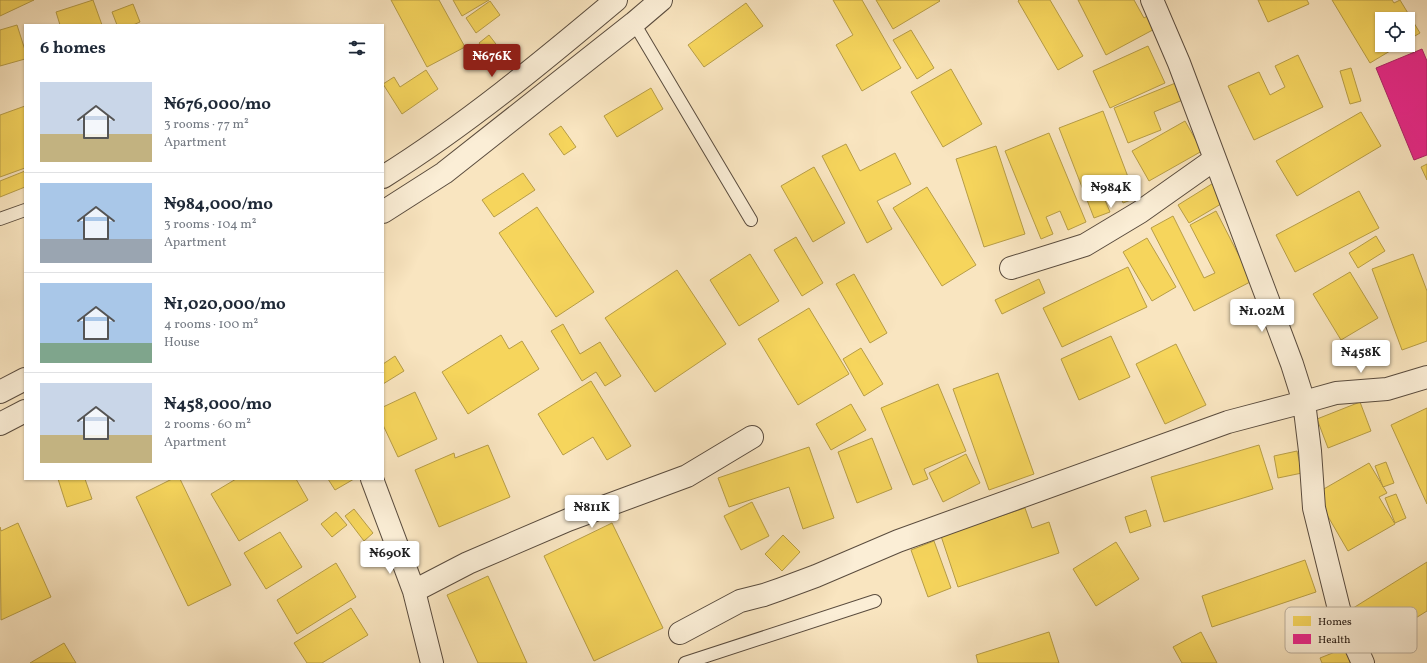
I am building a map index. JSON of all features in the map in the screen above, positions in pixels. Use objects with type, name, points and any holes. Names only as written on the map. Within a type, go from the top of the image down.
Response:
[{"type":"street","points":[[384,176],[418,155],[542,62],[616,0]]},
{"type":"street","points":[[384,211],[444,173],[661,0]]},
{"type":"street","points":[[1152,0],[1179,63],[1215,158],[1292,364],[1304,402],[1310,451],[1314,508],[1339,607]]},
{"type":"street","points":[[1011,268],[1085,245],[1140,212],[1215,158]]},
{"type":"street","points":[[680,633],[740,601],[764,595],[816,576],[898,541],[1228,422],[1336,393],[1388,389],[1427,377]]},
{"type":"street","points":[[0,392],[24,380]]},
{"type":"street","points":[[0,424],[24,412]]},
{"type":"street","points":[[414,590],[468,562],[568,520],[687,476],[752,437]]},
{"type":"street","points":[[372,480],[414,590],[432,663]]},
{"type":"street","points":[[1359,653],[1363,663]]},
{"type":"lane","points":[[634,23],[751,220]]},
{"type":"lane","points":[[0,219],[24,210]]},
{"type":"lane","points":[[685,663],[875,601]]},
{"type":"building: Homes","points":[[0,0],[34,0],[0,16]]},
{"type":"building: Homes","points":[[93,0],[102,24],[60,24],[56,12]]},
{"type":"building: Homes","points":[[391,0],[439,0],[465,47],[427,67]]},
{"type":"building: Homes","points":[[453,0],[489,0],[462,16]]},
{"type":"building: Homes","points":[[833,0],[862,0],[901,68],[862,91],[836,45],[853,35]]},
{"type":"building: Homes","points":[[876,0],[939,0],[940,1],[893,29]]},
{"type":"building: Homes","points":[[1050,0],[1083,56],[1058,70],[1018,1]]},
{"type":"building: Homes","points":[[1078,0],[1134,0],[1144,18],[1155,11],[1162,25],[1106,55]]},
{"type":"building: Homes","points":[[1258,0],[1307,0],[1309,4],[1268,22]]},
{"type":"building: Homes","points":[[1332,0],[1392,0],[1394,3],[1400,0],[1407,12],[1375,12],[1375,52],[1388,52],[1370,63]]},
{"type":"building: Homes","points":[[490,1],[500,15],[476,33],[466,18]]},
{"type":"building: Homes","points":[[746,3],[763,26],[704,67],[688,45]]},
{"type":"building: Homes","points":[[133,4],[140,22],[135,24],[117,24],[112,12]]},
{"type":"building: Homes","points":[[17,25],[24,47],[24,59],[0,66],[0,30]]},
{"type":"building: Homes","points":[[1415,25],[1420,33],[1415,36]]},
{"type":"building: Homes","points":[[911,30],[934,68],[917,79],[893,40]]},
{"type":"building: Homes","points":[[489,35],[499,48],[489,56],[479,43]]},
{"type":"building: Homes","points":[[1148,46],[1165,83],[1110,108],[1093,71]]},
{"type":"building: Homes","points":[[1298,55],[1323,107],[1254,140],[1228,86],[1259,72],[1270,95],[1285,87],[1275,66]]},
{"type":"building: Homes","points":[[1351,68],[1361,101],[1350,104],[1340,71]]},
{"type":"building: Homes","points":[[951,69],[982,124],[943,147],[911,92]]},
{"type":"building: Homes","points":[[426,70],[438,89],[402,114],[384,83],[394,77],[400,87]]},
{"type":"building: Homes","points":[[1178,82],[1185,99],[1154,112],[1161,130],[1128,143],[1114,108]]},
{"type":"building: Homes","points":[[651,88],[663,109],[617,137],[604,116]]},
{"type":"building: Homes","points":[[24,106],[24,168],[0,177],[0,115]]},
{"type":"building: Homes","points":[[1103,111],[1136,198],[1123,203],[1117,188],[1102,193],[1110,212],[1094,218],[1059,128]]},
{"type":"building: Homes","points":[[1361,112],[1381,146],[1297,196],[1276,161]]},
{"type":"building: Homes","points":[[1185,121],[1202,151],[1149,181],[1132,151]]},
{"type":"building: Homes","points":[[561,126],[576,147],[564,155],[549,134]]},
{"type":"building: Homes","points":[[1049,133],[1086,222],[1068,230],[1060,211],[1046,217],[1053,234],[1041,239],[1005,151]]},
{"type":"building: Homes","points":[[846,144],[860,171],[895,153],[911,184],[877,201],[892,229],[867,243],[822,156]]},
{"type":"building: Homes","points":[[996,146],[1025,234],[984,247],[956,159]]},
{"type":"building: Homes","points":[[1427,164],[1427,180],[1421,167]]},
{"type":"building: Homes","points":[[814,167],[845,223],[813,242],[781,186]]},
{"type":"building: Homes","points":[[24,171],[24,187],[0,197],[0,181]]},
{"type":"building: Homes","points":[[523,173],[535,190],[494,217],[482,200]]},
{"type":"building: Homes","points":[[1215,182],[1226,201],[1189,223],[1178,205]]},
{"type":"building: Homes","points":[[927,187],[976,265],[942,286],[893,208]]},
{"type":"building: Homes","points":[[1359,191],[1379,228],[1295,272],[1276,235]]},
{"type":"building: Homes","points":[[537,207],[594,292],[556,317],[499,233]]},
{"type":"building: Homes","points":[[1216,211],[1252,281],[1194,311],[1151,228],[1173,216],[1204,278],[1215,273],[1190,225]]},
{"type":"building: Homes","points":[[1376,236],[1385,251],[1358,268],[1349,253]]},
{"type":"building: Homes","points":[[796,237],[823,283],[802,296],[774,250]]},
{"type":"building: Homes","points":[[1147,238],[1176,287],[1152,301],[1123,252]]},
{"type":"building: Homes","points":[[750,254],[779,301],[739,326],[710,280]]},
{"type":"building: Homes","points":[[1413,254],[1427,291],[1427,341],[1402,350],[1372,269]]},
{"type":"building: Homes","points":[[1128,267],[1147,307],[1062,347],[1043,308]]},
{"type":"building: Homes","points":[[677,270],[726,344],[655,392],[605,318]]},
{"type":"building: Homes","points":[[1350,272],[1378,318],[1341,340],[1313,294]]},
{"type":"building: Homes","points":[[854,274],[887,333],[870,343],[836,284]]},
{"type":"building: Homes","points":[[1039,279],[1045,293],[1002,314],[995,300]]},
{"type":"building: Homes","points":[[809,308],[849,374],[798,405],[758,339]]},
{"type":"building: Homes","points":[[563,324],[580,354],[600,342],[621,376],[605,386],[596,372],[582,381],[551,331]]},
{"type":"building: Homes","points":[[501,335],[509,349],[522,341],[539,369],[468,414],[442,372]]},
{"type":"building: Homes","points":[[1111,336],[1130,377],[1079,400],[1061,359]]},
{"type":"building: Homes","points":[[1176,344],[1206,405],[1165,424],[1136,364]]},
{"type":"building: Homes","points":[[861,348],[883,384],[864,396],[843,359]]},
{"type":"building: Homes","points":[[395,356],[404,371],[384,383],[384,363]]},
{"type":"building: Homes","points":[[998,373],[1034,474],[989,490],[953,389]]},
{"type":"building: Homes","points":[[591,381],[631,446],[607,460],[593,437],[563,455],[538,414]]},
{"type":"building: Homes","points":[[938,384],[966,451],[924,469],[928,479],[913,485],[881,408]]},
{"type":"building: Homes","points":[[415,392],[437,439],[398,457],[384,427],[384,407]]},
{"type":"building: Homes","points":[[1360,402],[1371,431],[1328,448],[1317,419]]},
{"type":"building: Homes","points":[[851,404],[866,430],[831,450],[816,424]]},
{"type":"building: Homes","points":[[1427,408],[1427,504],[1391,425]]},
{"type":"building: Homes","points":[[872,438],[892,489],[857,503],[838,452]]},
{"type":"building: Homes","points":[[488,445],[510,497],[439,527],[415,470],[454,453],[455,458]]},
{"type":"building: Homes","points":[[1259,445],[1273,489],[1164,522],[1151,477]]},
{"type":"building: Homes","points":[[809,447],[834,518],[803,529],[789,487],[729,507],[718,478]]},
{"type":"building: Homes","points":[[1297,451],[1302,473],[1278,478],[1274,456]]},
{"type":"building: Homes","points":[[966,454],[980,483],[943,502],[929,473]]},
{"type":"building: Homes","points":[[1386,462],[1394,483],[1383,487],[1375,466]]},
{"type":"building: Homes","points":[[1369,463],[1387,493],[1379,497],[1395,524],[1348,551],[1315,494]]},
{"type":"building: Homes","points":[[58,480],[85,480],[92,499],[67,507]]},
{"type":"building: Homes","points":[[170,480],[180,480],[231,585],[188,606],[136,497]]},
{"type":"building: Homes","points":[[234,480],[297,480],[308,500],[239,541],[211,494]]},
{"type":"building: Homes","points":[[329,480],[352,480],[335,490]]},
{"type":"building: Homes","points":[[1396,494],[1406,518],[1395,523],[1385,498]]},
{"type":"building: Homes","points":[[752,502],[769,536],[741,550],[724,516]]},
{"type":"building: Homes","points":[[1025,508],[1032,528],[1049,522],[1059,553],[958,587],[941,536]]},
{"type":"building: Homes","points":[[354,509],[373,533],[364,541],[345,516]]},
{"type":"building: Homes","points":[[1146,510],[1151,526],[1130,533],[1125,517]]},
{"type":"building: Homes","points":[[336,512],[347,525],[332,537],[321,524]]},
{"type":"building: Homes","points":[[18,523],[51,597],[1,620],[0,527],[1,531]]},
{"type":"building: Homes","points":[[612,523],[663,628],[594,661],[544,556]]},
{"type":"building: Homes","points":[[280,532],[302,567],[266,589],[244,553]]},
{"type":"building: Homes","points":[[783,535],[800,552],[782,571],[765,554]]},
{"type":"building: Homes","points":[[934,541],[951,588],[928,597],[911,550]]},
{"type":"building: Homes","points":[[1116,542],[1139,579],[1096,606],[1073,569]]},
{"type":"building: Homes","points":[[1305,560],[1316,592],[1212,627],[1202,596]]},
{"type":"building: Homes","points":[[1427,562],[1427,611],[1417,617],[1417,607],[1355,607]]},
{"type":"building: Homes","points":[[336,563],[356,597],[297,634],[277,600]]},
{"type":"building: Homes","points":[[488,576],[527,663],[478,663],[447,595]]},
{"type":"building: Homes","points":[[351,608],[368,635],[322,663],[307,663],[294,643]]},
{"type":"building: Homes","points":[[1049,632],[1059,663],[978,663],[976,655]]},
{"type":"building: Homes","points":[[1201,632],[1217,663],[1182,663],[1173,647]]},
{"type":"building: Homes","points":[[64,643],[76,663],[30,663]]},
{"type":"building: Homes","points":[[1332,653],[1353,653],[1357,663],[1322,663],[1320,658]]},
{"type":"building: Health","points":[[1422,49],[1427,61],[1427,155],[1414,160],[1376,68]]}]
